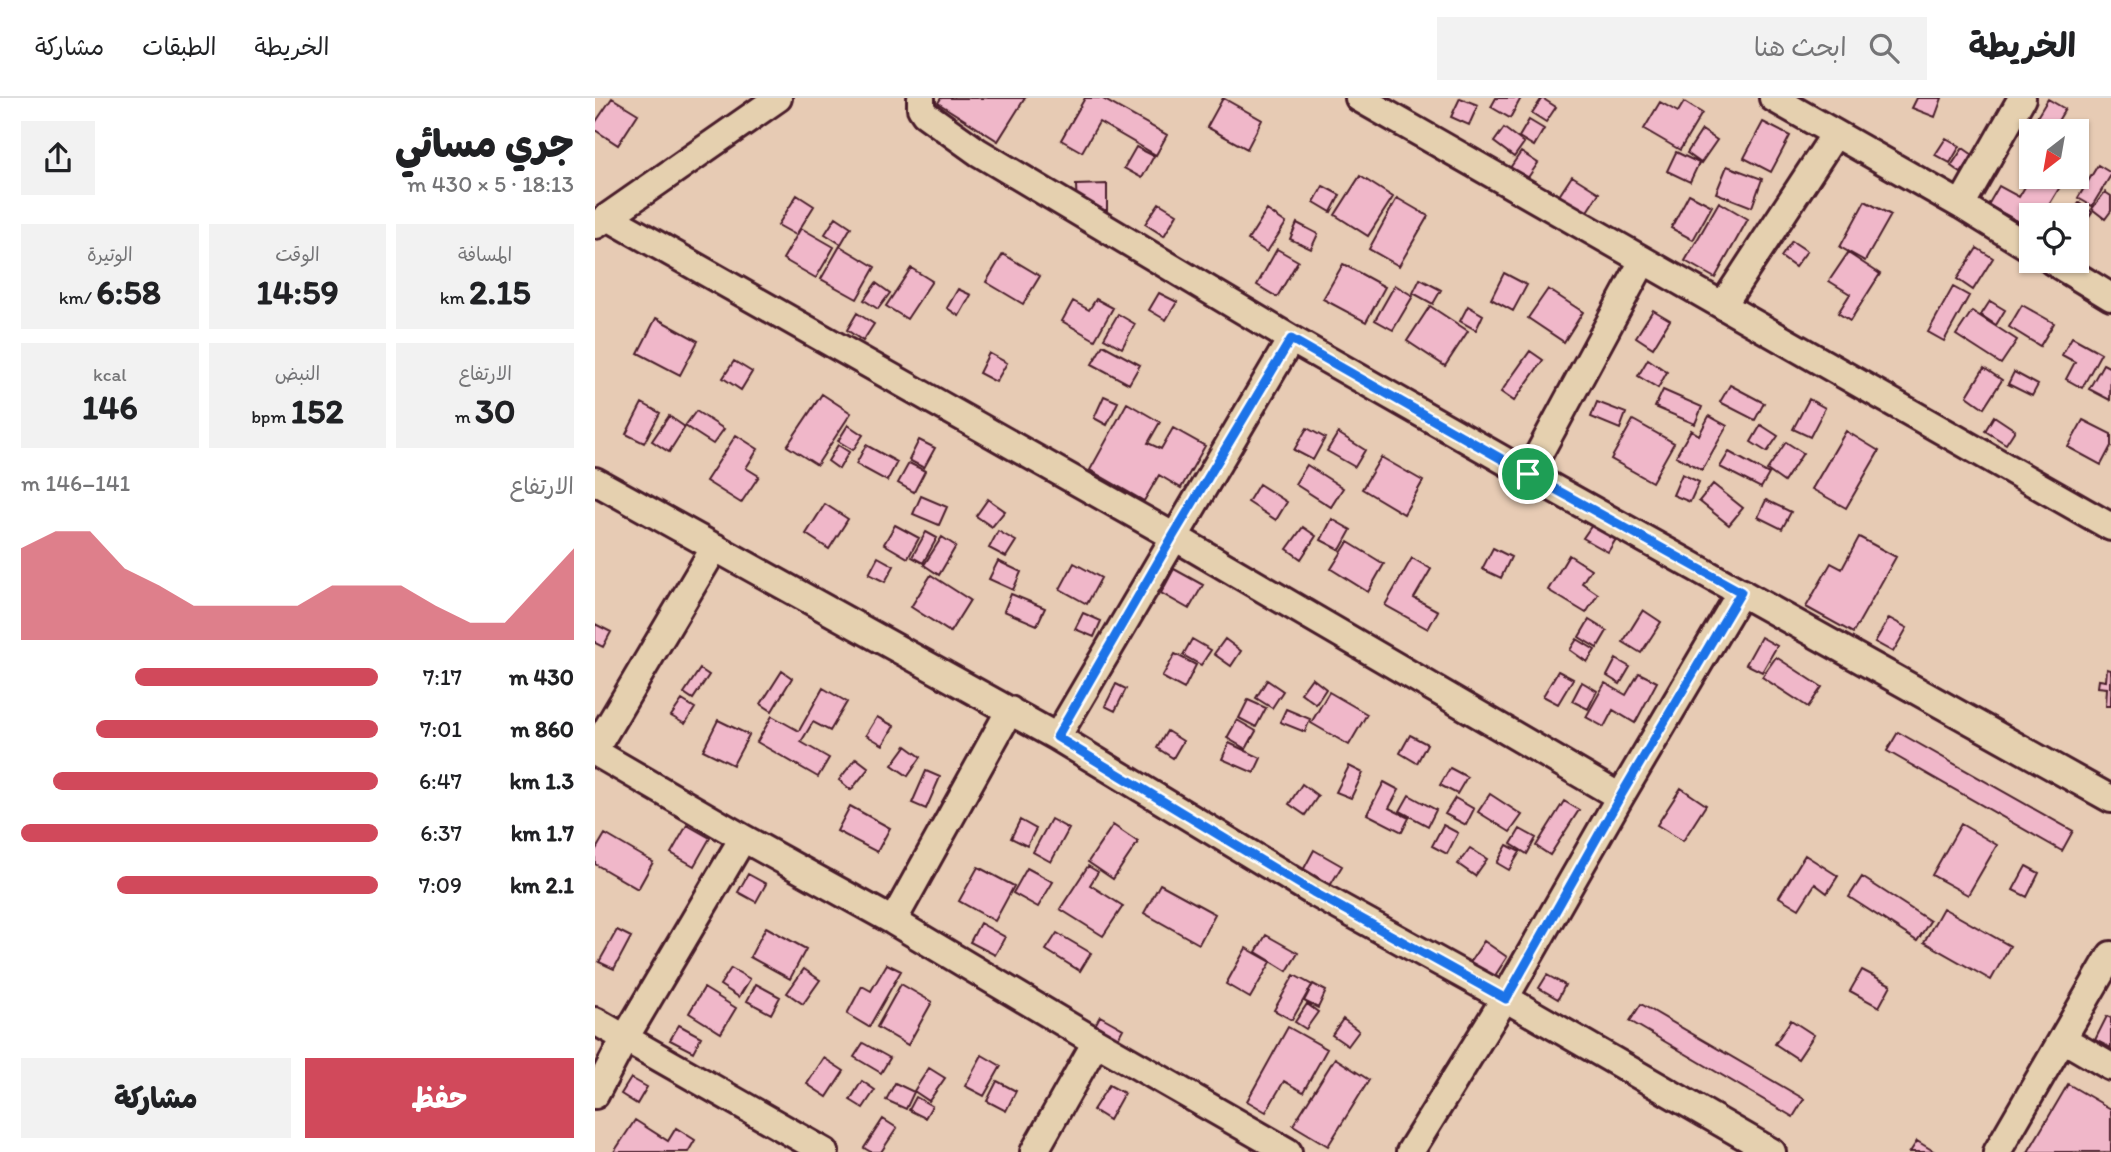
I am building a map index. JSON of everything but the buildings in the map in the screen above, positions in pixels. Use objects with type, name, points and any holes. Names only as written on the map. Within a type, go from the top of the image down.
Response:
[{"type":"street","points":[[778,98],[601,221],[1173,536],[1620,797]]},
{"type":"street","points":[[921,98],[921,108],[925,114],[978,152],[1291,339],[2111,799]]},
{"type":"street","points":[[1359,98],[2111,527]]},
{"type":"street","points":[[1773,98],[2019,241]]},
{"type":"street","points":[[1961,205],[2022,98]]},
{"type":"street","points":[[1723,305],[1835,134]]},
{"type":"street","points":[[1528,474],[1643,261]]},
{"type":"street","points":[[2072,273],[2111,297]]},
{"type":"street","points":[[1057,737],[1291,339]]},
{"type":"street","points":[[595,481],[1010,710],[1313,892],[1772,1152]]},
{"type":"street","points":[[715,547],[595,750],[1288,1152]]},
{"type":"street","points":[[1410,1152],[1506,999],[1620,797],[1741,592]]},
{"type":"street","points":[[893,921],[1010,710]]},
{"type":"street","points":[[595,1095],[625,1038],[743,838]]},
{"type":"street","points":[[1997,1152],[2111,955]]},
{"type":"street","points":[[595,1021],[825,1152]]},
{"type":"street","points":[[2063,1040],[2111,1067]]},
{"type":"street","points":[[1034,1152],[1096,1042]]},
{"type":"route","points":[[1291,339],[1528,474],[1741,592],[1620,797],[1506,999],[1313,892],[1057,737],[1291,339]]}]
